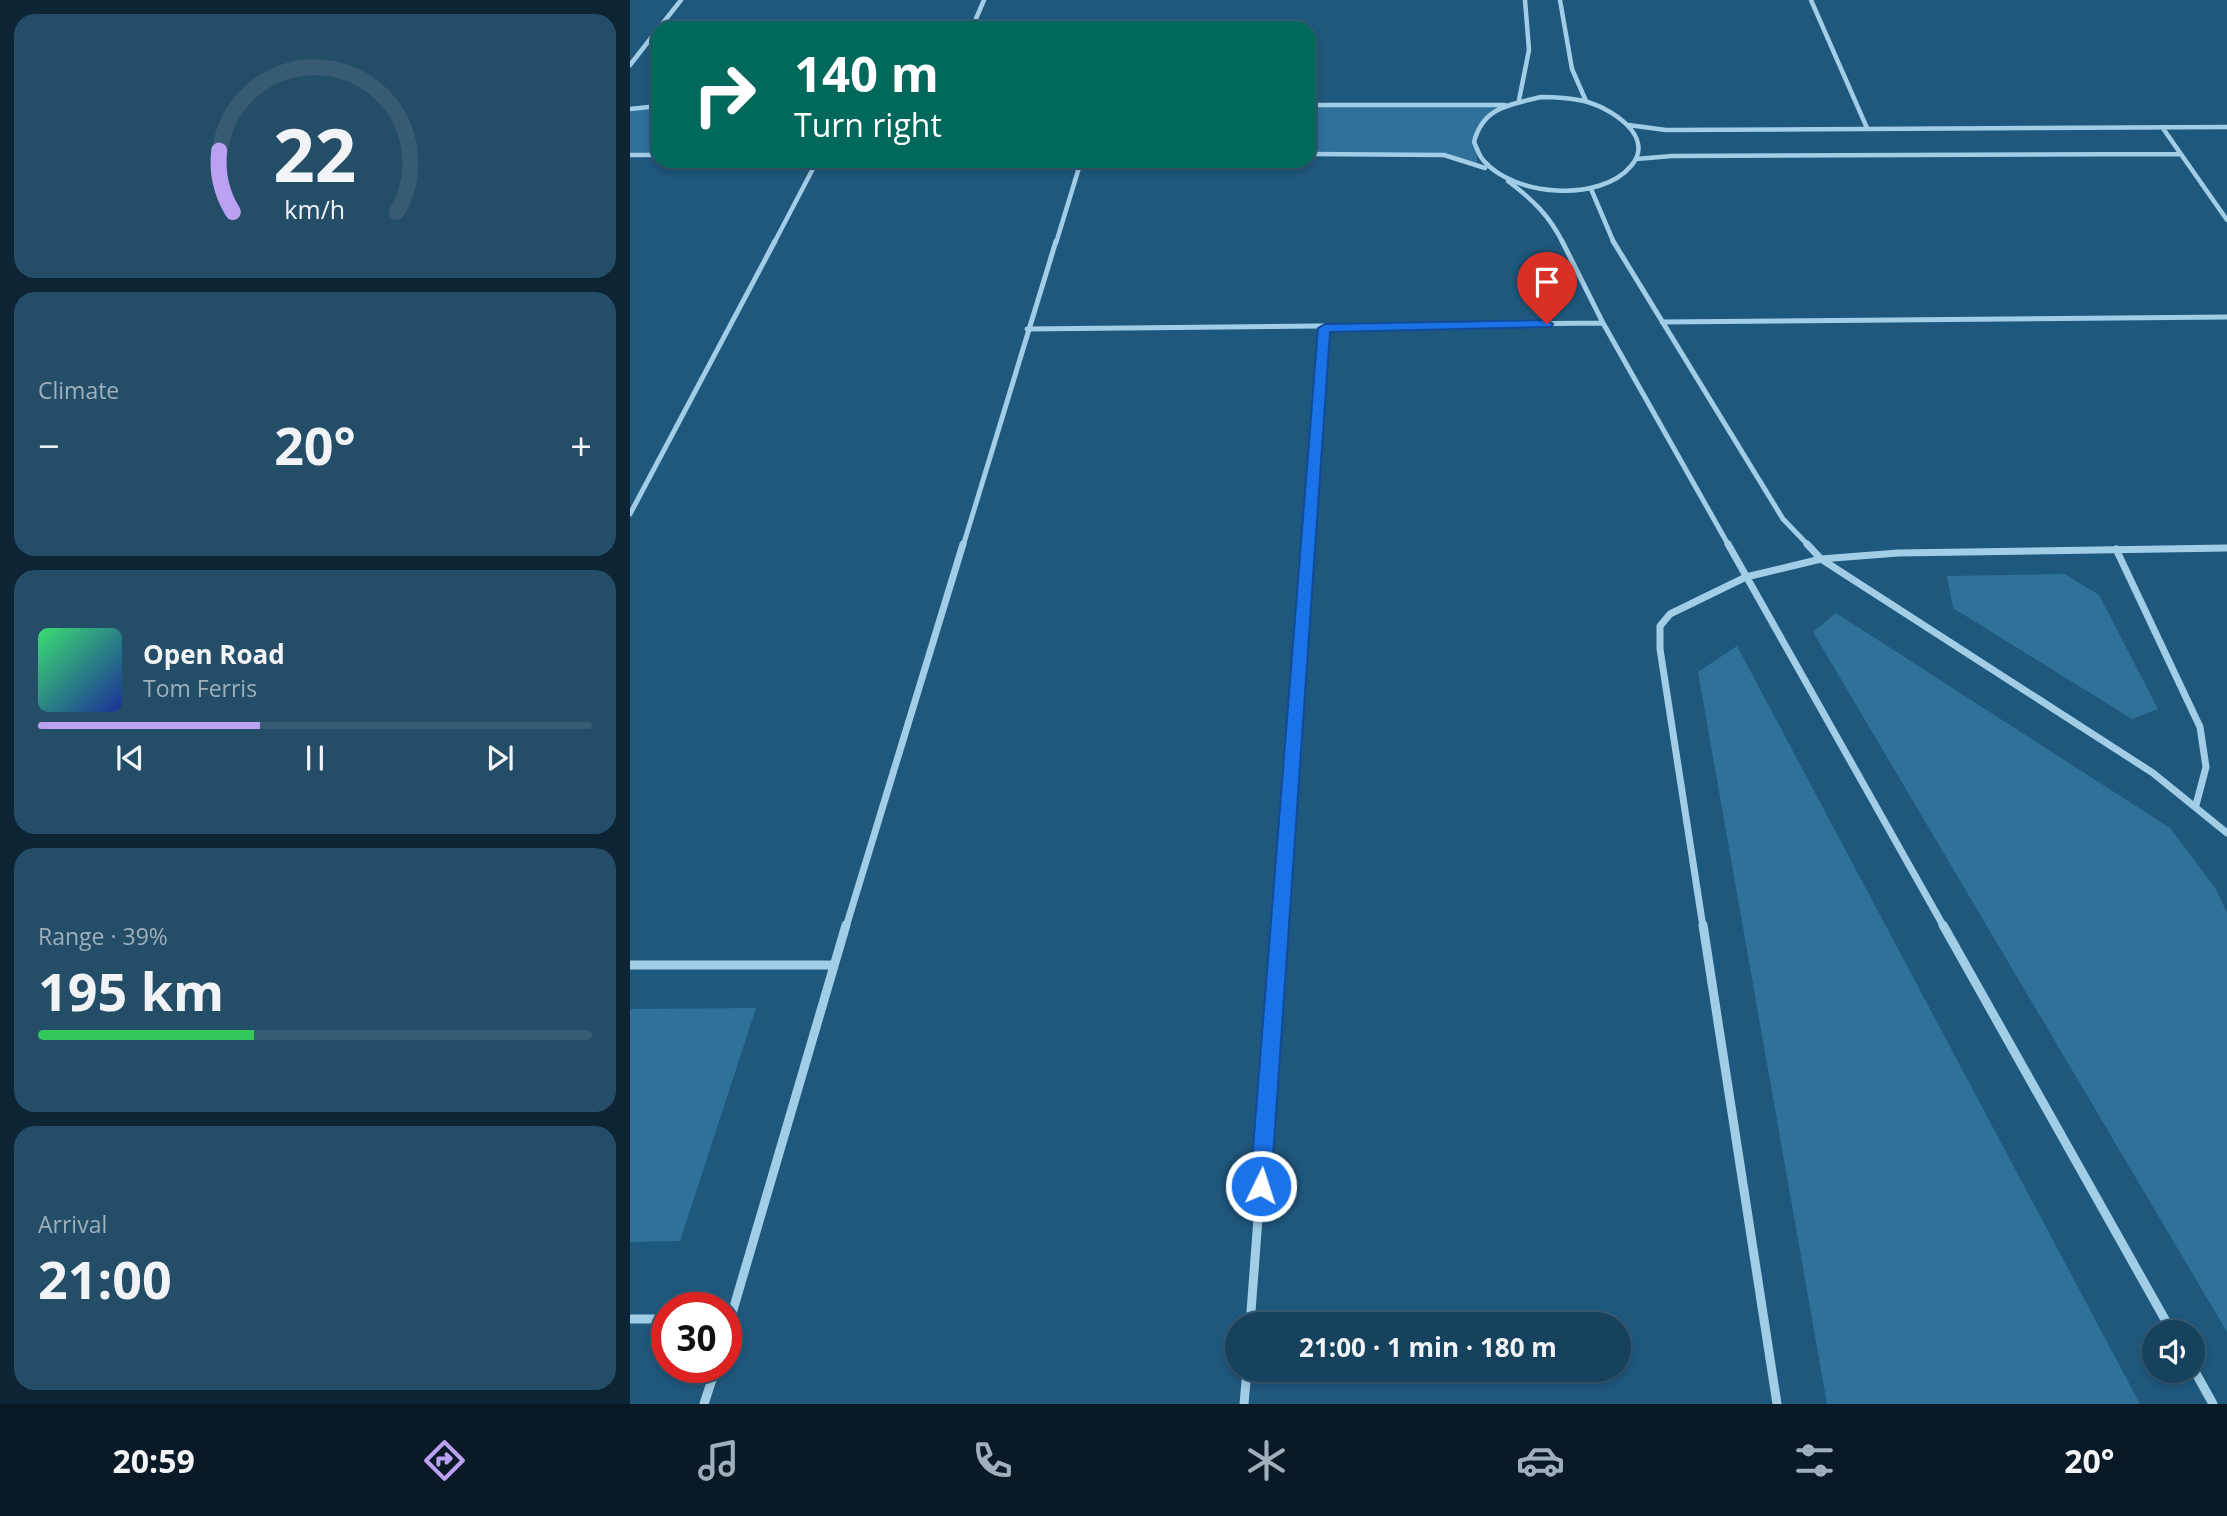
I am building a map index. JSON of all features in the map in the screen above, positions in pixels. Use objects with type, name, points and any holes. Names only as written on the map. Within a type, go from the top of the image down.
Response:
[{"type":"street","points":[[665,21],[681,0]]},
{"type":"street","points":[[975,21],[985,0]]},
{"type":"street","points":[[1519,100],[1529,70],[1531,41],[1525,0]]},
{"type":"street","points":[[1560,0],[1572,69],[1586,101]]},
{"type":"street","points":[[1811,0],[1867,128]]},
{"type":"street","points":[[630,65],[651,39]]},
{"type":"street","points":[[1488,169],[1475,154],[1473,139],[1477,126],[1489,114],[1519,100],[1541,97],[1586,101],[1608,110],[1628,125],[1636,135],[1636,159],[1626,171],[1611,181],[1591,188],[1563,192],[1534,189],[1508,181]]},
{"type":"street","points":[[1316,105],[1506,104]]},
{"type":"street","points":[[630,109],[651,107]]},
{"type":"street","points":[[1628,125],[1666,130],[2227,127]]},
{"type":"street","points":[[2162,127],[2227,220]]},
{"type":"street","points":[[1316,154],[1444,155],[1488,169],[1538,204],[1551,219],[1603,323],[2165,1320]]},
{"type":"street","points":[[1636,159],[1686,156],[2180,154]]},
{"type":"street","points":[[630,155],[651,155]]},
{"type":"street","points":[[630,514],[813,168]]},
{"type":"street","points":[[737,1292],[1027,329],[1079,168]]},
{"type":"street","points":[[1591,188],[1606,230],[1783,519],[1821,559],[2153,773],[2196,805],[2227,833]]},
{"type":"street","points":[[1662,322],[2227,317]]},
{"type":"street","points":[[1027,329],[1325,328],[1603,323]]},
{"type":"street","points":[[1251,1312],[1325,328]]},
{"type":"street","points":[[1777,1404],[1660,649],[1660,626],[1670,614],[1746,577],[1821,559],[1898,553],[2227,548]]},
{"type":"street","points":[[2116,549],[2200,727],[2206,767],[2196,805]]},
{"type":"street","points":[[630,965],[834,965]]},
{"type":"street","points":[[630,1319],[651,1319]]},
{"type":"street","points":[[1244,1404],[1246,1382]]},
{"type":"street","points":[[704,1404],[711,1383]]},
{"type":"street","points":[[2201,1383],[2213,1404]]},
{"type":"shaded area","points":[[1316,105],[1506,105],[1477,126],[1477,165],[1444,155],[1316,155]]},
{"type":"shaded area","points":[[651,107],[651,156],[630,156],[630,109]]},
{"type":"shaded area","points":[[2065,574],[2099,595],[2158,709],[2132,719],[1953,608],[1947,576]]},
{"type":"shaded area","points":[[1836,613],[2170,828],[2216,889],[2227,913],[2227,1332],[1813,632]]},
{"type":"shaded area","points":[[1737,646],[2140,1404],[1827,1404],[1698,672]]},
{"type":"shaded area","points":[[756,1008],[680,1241],[630,1242],[630,1009]]},
{"type":"route","points":[[1261,1186],[1325,328],[1547,324]]}]
